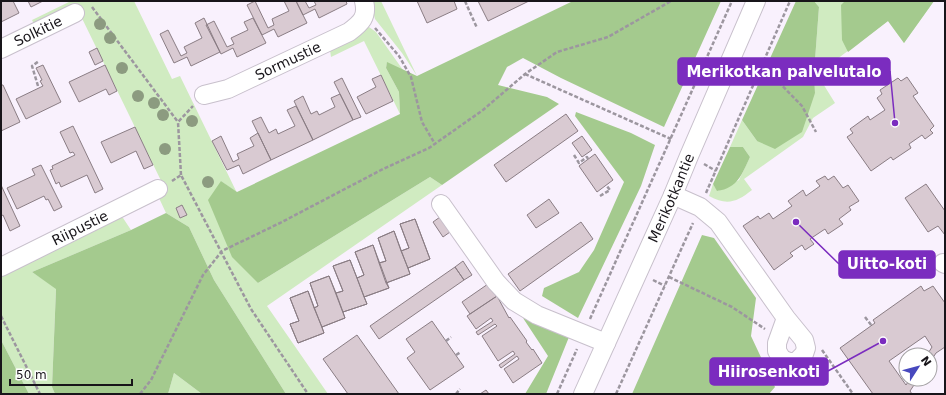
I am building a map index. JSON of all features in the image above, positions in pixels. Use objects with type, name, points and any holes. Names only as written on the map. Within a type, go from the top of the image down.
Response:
[{"type":"street","name":"Merikotkantie","points":[[584,394],[673,195],[756,1]]},
{"type":"street","name":"Sormustie","points":[[204,96],[228,89],[349,32],[359,24],[364,8]]},
{"type":"street","name":"Solkitie","points":[[1,48],[75,13]]},
{"type":"street","name":"Riipustie","points":[[1,267],[158,189]]},
{"type":"street","points":[[673,195],[700,207],[718,222],[786,318]]},
{"type":"street","points":[[441,204],[496,282],[514,301],[537,315],[606,343]]},
{"type":"path","points":[[465,1],[477,28]]},
{"type":"path","points":[[140,394],[151,380],[203,275],[222,251],[280,223],[369,176],[429,148],[483,110],[525,74],[557,52],[608,37],[671,1]]},
{"type":"path","points":[[557,394],[732,1]]},
{"type":"path","points":[[75,13],[90,4],[178,122],[181,175],[251,309],[308,394]]},
{"type":"path","points":[[364,8],[399,56],[411,77],[422,122],[435,144]]},
{"type":"path","points":[[38,86],[32,66],[39,61]]},
{"type":"path","points":[[762,66],[802,106],[816,132]]},
{"type":"path","points":[[525,74],[671,139]]},
{"type":"path","points":[[178,122],[204,96]]},
{"type":"path","points":[[574,155],[579,163],[587,157],[588,159]]},
{"type":"path","points":[[158,189],[181,175]]},
{"type":"path","points":[[600,196],[610,190],[606,185]]},
{"type":"path","points":[[669,277],[732,307],[769,331]]},
{"type":"path","points":[[1,316],[40,394]]},
{"type":"path","points":[[865,317],[872,326]]},
{"type":"path","points":[[446,341],[451,337]]},
{"type":"path","points":[[456,355],[461,352]]},
{"type":"path","points":[[456,394],[460,389]]},
{"type":"green space","points":[[71,1],[134,1],[172,79],[180,76],[237,193],[221,181],[258,283],[430,177],[442,185],[267,306],[328,394],[286,394],[214,280],[189,227],[166,213],[159,198],[161,194],[167,193],[76,6],[35,26],[32,20]]},
{"type":"green space","points":[[370,1],[381,1],[417,76],[402,53],[375,19]]},
{"type":"green space","points":[[573,1],[721,1],[664,127],[561,78],[523,58],[507,67],[498,85],[547,97],[559,104],[442,185],[430,177],[258,283],[232,257],[208,200],[221,181],[237,192],[400,114],[399,92],[386,68],[387,62],[417,76]]},
{"type":"green space","points":[[796,1],[814,1],[819,7],[814,73],[815,93],[802,132],[775,149],[757,141],[742,120]]},
{"type":"green space","points":[[814,1],[934,1],[904,43],[888,21],[817,74],[835,103],[813,118],[803,137],[744,179],[752,190],[737,200],[727,202],[709,196],[713,184],[718,191],[739,180],[750,157],[743,147],[730,147],[742,120],[757,141],[815,93],[814,73],[819,7]]},
{"type":"green space","points":[[845,1],[934,1],[904,43],[888,21],[848,52],[842,40],[841,5]]},
{"type":"green space","points":[[369,27],[376,32],[403,70],[387,63],[386,68],[399,92],[400,114],[364,41],[331,57],[330,50]]},
{"type":"green space","points":[[576,112],[631,133],[655,145],[641,186],[578,318],[542,296],[544,288],[579,272],[594,250],[624,182],[575,116]]},
{"type":"green space","points":[[730,147],[743,147],[750,157],[742,174],[735,183],[730,187],[717,191],[713,184]]},
{"type":"green space","points":[[166,213],[189,227],[214,280],[286,394],[202,394],[174,373],[168,394],[55,394],[52,387],[56,289],[32,272],[131,230]]},
{"type":"green space","points":[[118,216],[123,218],[131,230],[32,272],[56,288],[52,387],[55,394],[29,394],[1,340],[1,271]]},
{"type":"green space","points":[[702,235],[714,238],[756,298],[751,336],[775,387],[769,394],[632,394]]},
{"type":"green space","points":[[523,318],[569,337],[546,394],[525,394],[548,356]]},
{"type":"green space","points":[[1,340],[29,394],[1,394]]},
{"type":"green space","points":[[174,373],[202,394],[168,394]]},
{"type":"building","points":[[1,1],[13,1],[19,13],[1,22]]},
{"type":"building","points":[[28,1],[43,1],[31,7]]},
{"type":"building","points":[[255,1],[268,28],[274,25],[272,19],[289,11],[284,1],[296,1],[307,23],[278,37],[274,29],[262,35],[247,5]]},
{"type":"building","points":[[296,1],[305,1],[309,8],[316,5],[314,1],[346,1],[347,4],[319,18],[315,9],[303,15]]},
{"type":"building","points":[[417,1],[454,1],[457,9],[427,23]]},
{"type":"building","points":[[478,1],[529,1],[488,21]]},
{"type":"building","points":[[204,18],[220,52],[191,66],[187,57],[174,63],[160,34],[168,30],[181,56],[187,53],[184,47],[202,38],[195,23]]},
{"type":"building","points":[[253,18],[266,43],[237,57],[233,48],[221,54],[206,25],[214,21],[227,47],[234,44],[231,38],[248,30],[244,22]]},
{"type":"building","points":[[97,48],[103,61],[95,65],[89,52]]},
{"type":"building","points":[[43,65],[61,102],[26,119],[16,99],[43,86],[40,81],[42,80],[36,68]]},
{"type":"building","points":[[105,65],[117,91],[109,95],[106,89],[79,102],[69,82]]},
{"type":"building","points":[[381,75],[393,101],[366,114],[357,97],[376,87],[372,79]]},
{"type":"building","points":[[907,77],[918,93],[913,96],[934,126],[930,130],[933,133],[925,139],[922,135],[909,144],[911,148],[893,160],[891,157],[871,171],[847,137],[853,133],[850,129],[868,116],[870,120],[885,110],[877,98],[882,94],[880,90],[898,78],[901,81]]},
{"type":"building","points":[[342,78],[361,117],[353,120],[334,82]]},
{"type":"building","points":[[1,85],[3,85],[20,122],[1,131]]},
{"type":"building","points":[[340,94],[353,120],[313,140],[294,101],[303,96],[311,114],[317,111],[319,115],[335,107],[331,98]]},
{"type":"building","points":[[296,106],[313,140],[271,160],[252,121],[261,117],[269,133],[276,129],[278,134],[295,126],[287,110]]},
{"type":"building","points":[[566,114],[578,131],[506,182],[494,165]]},
{"type":"building","points":[[73,126],[103,189],[95,193],[87,175],[61,187],[59,182],[56,184],[50,170],[53,169],[52,166],[75,155],[73,152],[70,153],[60,132]]},
{"type":"building","points":[[135,127],[153,165],[144,169],[136,151],[111,163],[101,142]]},
{"type":"building","points":[[258,133],[271,160],[243,174],[239,165],[227,170],[212,141],[221,136],[233,162],[239,159],[237,154],[254,146],[250,138]]},
{"type":"building","points":[[582,136],[592,150],[582,157],[572,143]]},
{"type":"building","points":[[595,154],[613,180],[597,192],[579,166]]},
{"type":"building","points":[[41,165],[62,207],[54,211],[48,199],[46,200],[44,196],[17,209],[7,188],[35,175],[32,169]]},
{"type":"building","points":[[825,176],[828,180],[834,176],[843,188],[848,185],[859,201],[849,207],[851,210],[839,219],[843,224],[828,234],[825,229],[810,239],[814,244],[805,250],[802,245],[790,253],[793,256],[774,270],[743,226],[758,216],[760,219],[769,213],[773,219],[792,206],[788,201],[803,190],[806,196],[820,186],[816,181]]},
{"type":"building","points":[[926,184],[945,211],[945,235],[938,226],[928,232],[905,198]]},
{"type":"building","points":[[1,185],[20,226],[10,231],[3,215],[1,216]]},
{"type":"building","points":[[549,199],[559,213],[536,228],[527,215]]},
{"type":"building","points":[[182,205],[187,215],[180,218],[176,208]]},
{"type":"building","points":[[440,217],[450,232],[443,237],[433,222]]},
{"type":"building","points":[[415,219],[430,259],[408,268],[401,251],[409,248],[400,224]]},
{"type":"building","points":[[415,219],[430,259],[408,268],[410,274],[386,283],[389,288],[364,297],[367,304],[343,312],[345,318],[322,327],[324,333],[298,343],[290,324],[299,321],[290,298],[308,291],[314,308],[318,306],[310,283],[329,276],[336,293],[343,291],[333,266],[350,260],[357,278],[364,275],[355,252],[373,245],[379,263],[386,261],[378,238],[394,231],[401,251],[409,248],[400,224]]},
{"type":"building","points":[[581,222],[593,239],[520,291],[508,274]]},
{"type":"building","points":[[394,231],[410,274],[386,283],[379,263],[386,261],[378,238]]},
{"type":"building","points":[[373,245],[389,288],[364,297],[357,278],[364,275],[355,252]]},
{"type":"building","points":[[350,260],[367,304],[343,312],[336,293],[343,291],[333,266]]},
{"type":"building","points":[[463,261],[472,275],[464,280],[455,267]]},
{"type":"building","points":[[455,267],[464,280],[379,339],[370,326]]},
{"type":"building","points":[[329,276],[345,318],[322,327],[314,308],[318,306],[310,283]]},
{"type":"building","points":[[488,284],[497,296],[470,314],[462,302]]},
{"type":"building","points":[[921,286],[924,291],[933,286],[945,303],[945,347],[938,352],[938,347],[932,347],[925,336],[909,347],[898,347],[898,355],[889,361],[898,374],[898,387],[913,387],[910,391],[912,394],[873,394],[840,348],[875,323],[873,320]]},
{"type":"building","points":[[308,291],[324,333],[298,343],[290,324],[299,321],[290,298]]},
{"type":"building","points":[[497,296],[509,318],[510,317],[542,363],[513,383],[504,369],[519,359],[517,356],[501,368],[499,365],[515,354],[513,351],[498,361],[482,336],[497,326],[495,324],[478,335],[476,332],[493,321],[491,318],[476,329],[467,316]]},
{"type":"building","points":[[432,321],[464,367],[430,390],[407,358],[415,352],[406,339]]},
{"type":"building","points":[[357,335],[399,394],[348,394],[323,359]]},
{"type":"building","points":[[486,390],[489,394],[480,394]]},
{"type":"place","name":"Merikotkan palvelutalo","points":[[895,123]]},
{"type":"place","name":"Uitto-koti","points":[[796,222]]},
{"type":"place","name":"Hiirosenkoti","points":[[883,341]]}]
